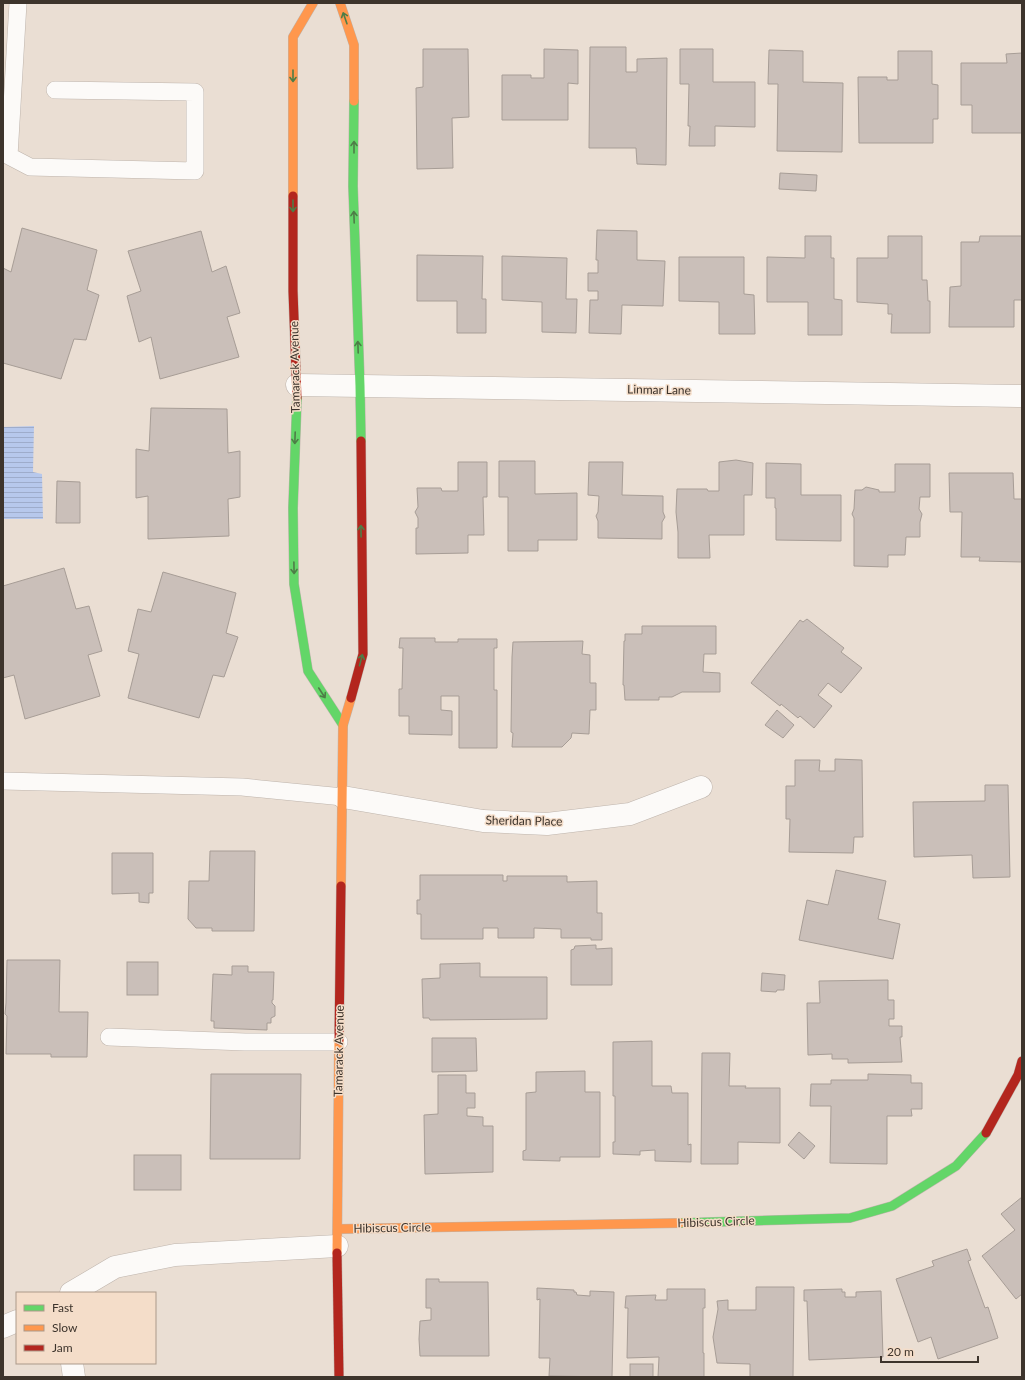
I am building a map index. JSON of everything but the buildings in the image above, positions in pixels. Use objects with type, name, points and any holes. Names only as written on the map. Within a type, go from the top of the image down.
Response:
[{"type":"main road","name":"Tamarack Avenue","points":[[313,3],[293,37],[293,291],[297,386],[293,508],[294,584],[308,671],[343,725]]},
{"type":"main road","name":"Tamarack Avenue","points":[[339,1377],[339,1042],[343,725],[363,654],[360,386],[354,186],[354,45],[340,3]]},
{"type":"main road","name":"Hibiscus Circle","points":[[338,1238],[850,1218],[892,1206],[956,1166],[985,1135],[1018,1075],[1022,1061]]},
{"type":"street","name":"Linmar Lane","points":[[297,386],[1022,396]]},
{"type":"street","name":"Sheridan Place","points":[[343,797],[483,821],[547,824],[630,814],[701,787]]},
{"type":"street","name":"Hibiscus Circle","points":[[73,1292],[115,1267],[175,1255],[338,1238]]},
{"type":"street","points":[[3,1328],[16,1322]]},
{"type":"street","points":[[72,1364],[74,1377]]},
{"type":"lane","points":[[18,3],[9,156],[30,167],[195,171],[195,92],[55,90]]},
{"type":"lane","points":[[3,781],[242,787],[343,797]]},
{"type":"lane","points":[[109,1037],[245,1042],[339,1042]]},
{"type":"water","points":[[34,426],[33,472],[42,474],[43,519],[3,519],[3,427]]},
{"type":"traffic: fast","points":[[354,101],[353,186],[361,441]]},
{"type":"traffic: fast","points":[[297,398],[293,508],[294,584],[308,671],[343,725]]},
{"type":"traffic: fast","points":[[680,1223],[850,1218],[892,1206],[956,1166],[986,1133]]},
{"type":"traffic: slow","points":[[293,196],[293,37],[313,3]]},
{"type":"traffic: slow","points":[[340,3],[354,45],[354,101]]},
{"type":"traffic: slow","points":[[341,886],[343,725],[351,698]]},
{"type":"traffic: slow","points":[[337,1253],[339,1040]]},
{"type":"traffic: slow","points":[[338,1229],[680,1223]]},
{"type":"traffic: jam","points":[[293,196],[293,291],[297,398]]},
{"type":"traffic: jam","points":[[351,698],[363,654],[361,441]]},
{"type":"traffic: jam","points":[[339,1040],[341,886]]},
{"type":"traffic: jam","points":[[986,1133],[1018,1075],[1022,1061]]},
{"type":"traffic: jam","points":[[337,1253],[339,1377]]}]
